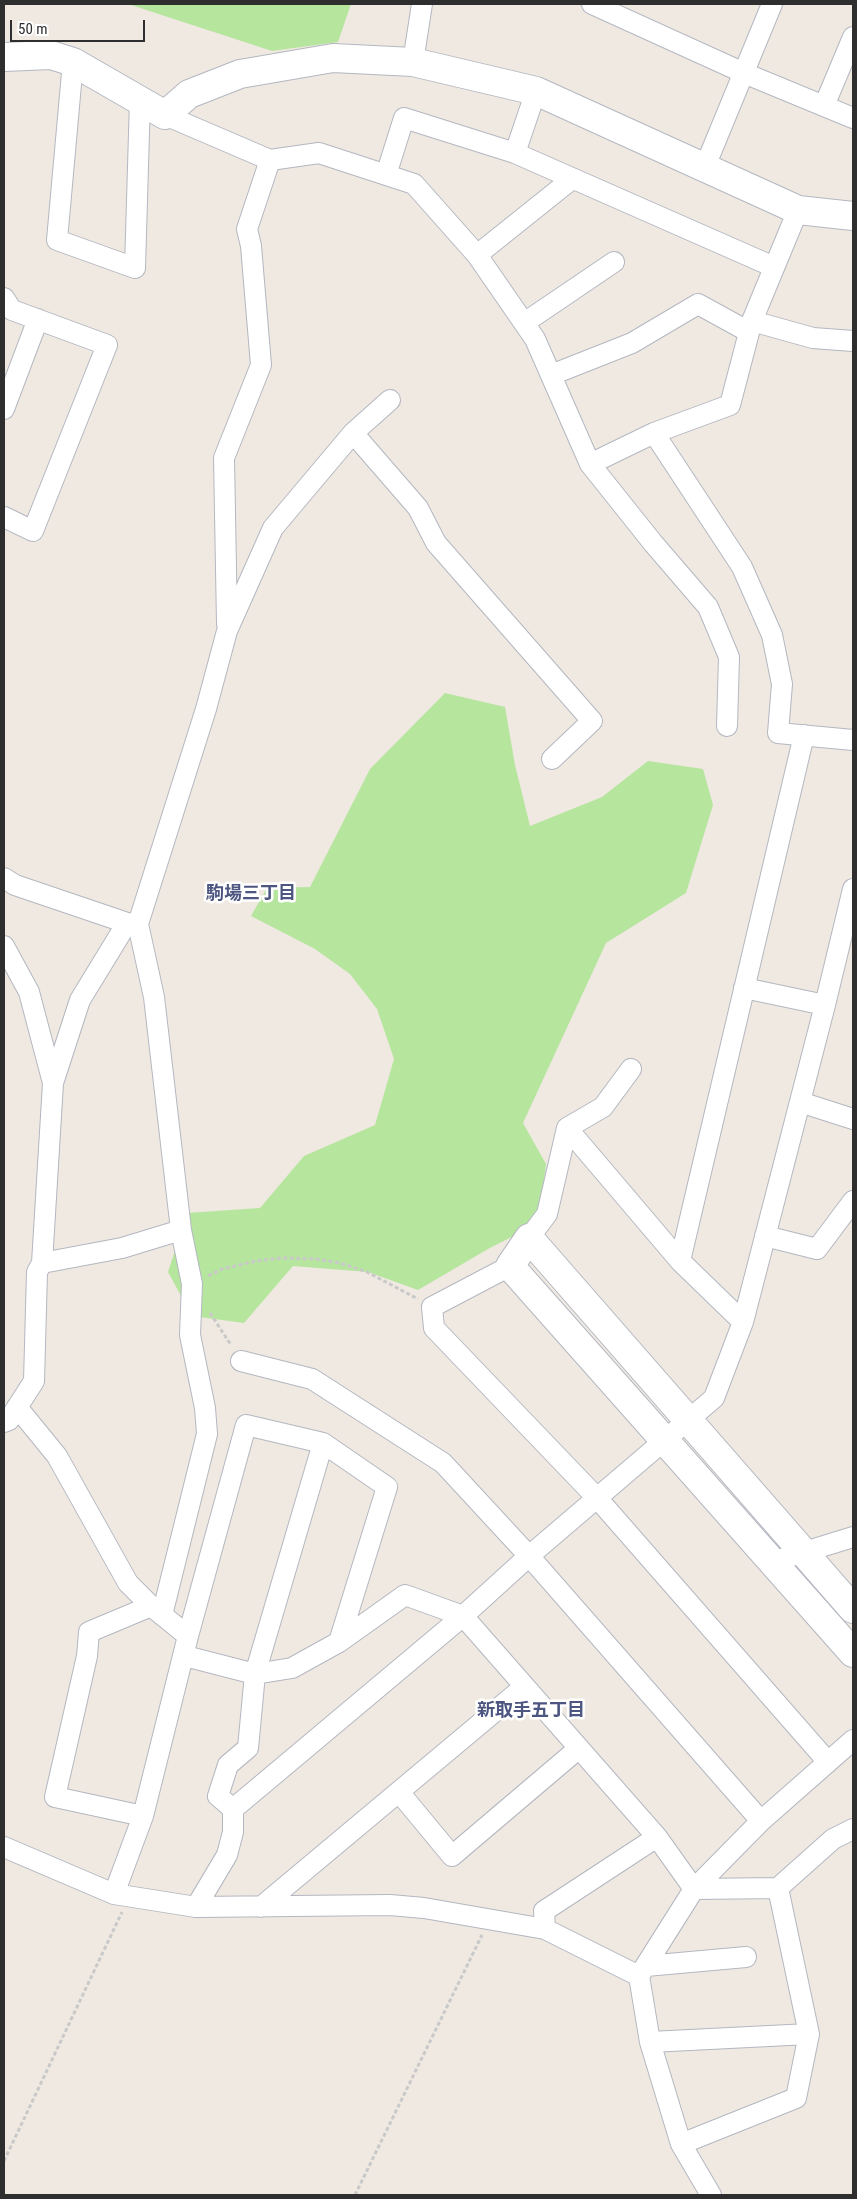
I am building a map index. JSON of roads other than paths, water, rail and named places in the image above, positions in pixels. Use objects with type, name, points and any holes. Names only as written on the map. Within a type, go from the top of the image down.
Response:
[{"type":"street","points":[[414,62],[422,4]]},
{"type":"street","points":[[592,4],[744,73],[853,118]]},
{"type":"street","points":[[704,169],[772,4]]},
{"type":"street","points":[[824,106],[853,37]]},
{"type":"street","points":[[4,57],[51,55],[73,62],[140,99],[164,115],[270,160],[318,153],[414,184],[477,255],[535,340],[590,464],[653,543],[708,607],[729,657],[727,726]]},
{"type":"street","points":[[164,115],[189,94],[240,74],[333,58],[414,62],[536,91],[704,169],[798,210],[853,216]]},
{"type":"street","points":[[73,62],[57,240],[135,268],[140,99]]},
{"type":"street","points":[[515,153],[536,91]]},
{"type":"street","points":[[386,175],[404,118],[515,153],[774,267]]},
{"type":"street","points":[[227,631],[224,458],[261,365],[251,246],[247,229],[270,160]]},
{"type":"street","points":[[477,255],[572,179]]},
{"type":"street","points":[[590,464],[654,433],[730,405],[750,326],[798,210]]},
{"type":"street","points":[[524,323],[614,262]]},
{"type":"street","points":[[4,298],[12,310],[107,345],[33,531],[4,517]]},
{"type":"street","points":[[551,374],[632,343],[698,304],[750,326],[813,338],[853,341]]},
{"type":"street","points":[[4,409],[38,319]]},
{"type":"street","points":[[188,1636],[156,1611],[128,1583],[57,1456],[10,1414],[34,1381],[37,1272],[42,1263],[53,1082],[80,1000],[133,924],[206,709],[227,631],[273,528],[353,433],[390,400]]},
{"type":"street","points":[[353,433],[418,508],[436,543],[592,721],[552,759]]},
{"type":"street","points":[[654,433],[742,567],[772,635],[782,684],[778,733],[853,740]]},
{"type":"street","points":[[680,1260],[804,735]]},
{"type":"street","points":[[4,878],[15,885],[133,924]]},
{"type":"street","points":[[233,1809],[463,1616],[529,1556],[714,1398],[743,1322],[826,1005],[853,889]]},
{"type":"street","points":[[133,924],[154,998],[180,1230],[192,1284],[190,1335],[205,1408],[207,1434],[156,1611]]},
{"type":"street","points":[[4,946],[29,992],[53,1082]]},
{"type":"street","points":[[744,988],[826,1005]]},
{"type":"street","points":[[631,1069],[603,1107],[568,1128],[547,1214],[510,1266],[432,1307],[434,1328],[598,1498],[828,1762]]},
{"type":"street","points":[[800,1102],[853,1119]]},
{"type":"street","points":[[568,1128],[680,1260],[743,1322]]},
{"type":"street","points":[[765,1236],[817,1249],[853,1201]]},
{"type":"street","points":[[42,1263],[122,1248],[180,1230]]},
{"type":"street","points":[[529,1238],[853,1609]]},
{"type":"street","points":[[510,1266],[853,1653]]},
{"type":"street","points":[[241,1361],[312,1379],[443,1463],[529,1556],[761,1821]]},
{"type":"street","points":[[121,1894],[185,1656],[188,1636],[246,1425],[323,1443],[387,1487],[339,1642]]},
{"type":"street","points":[[196,1908],[227,1855],[233,1832],[233,1809],[218,1796],[228,1765],[248,1748],[256,1674],[323,1443]]},
{"type":"street","points":[[772,1562],[853,1537]]},
{"type":"street","points":[[185,1656],[256,1674],[292,1668],[339,1642],[405,1594],[463,1616],[657,1837],[694,1888]]},
{"type":"street","points":[[143,1816],[56,1797],[87,1656],[89,1632],[156,1611]]},
{"type":"street","points":[[261,1907],[524,1687]]},
{"type":"street","points":[[711,2195],[681,2144],[650,2042],[642,1971],[694,1888],[761,1821],[853,1740]]},
{"type":"street","points":[[399,1792],[452,1856],[578,1749]]},
{"type":"street","points":[[694,1888],[778,1888],[833,1839],[853,1829]]},
{"type":"street","points":[[546,1929],[544,1911],[657,1837]]},
{"type":"street","points":[[4,1848],[121,1894],[196,1908],[390,1905],[424,1908],[546,1929],[642,1971],[746,1957]]},
{"type":"street","points":[[681,2144],[796,2098],[809,2034],[778,1888]]},
{"type":"street","points":[[650,2042],[809,2034]]},
{"type":"district","name":"駒場三丁目","points":[[251,894]]},
{"type":"district","name":"新取手五丁目","points":[[531,1711]]}]
